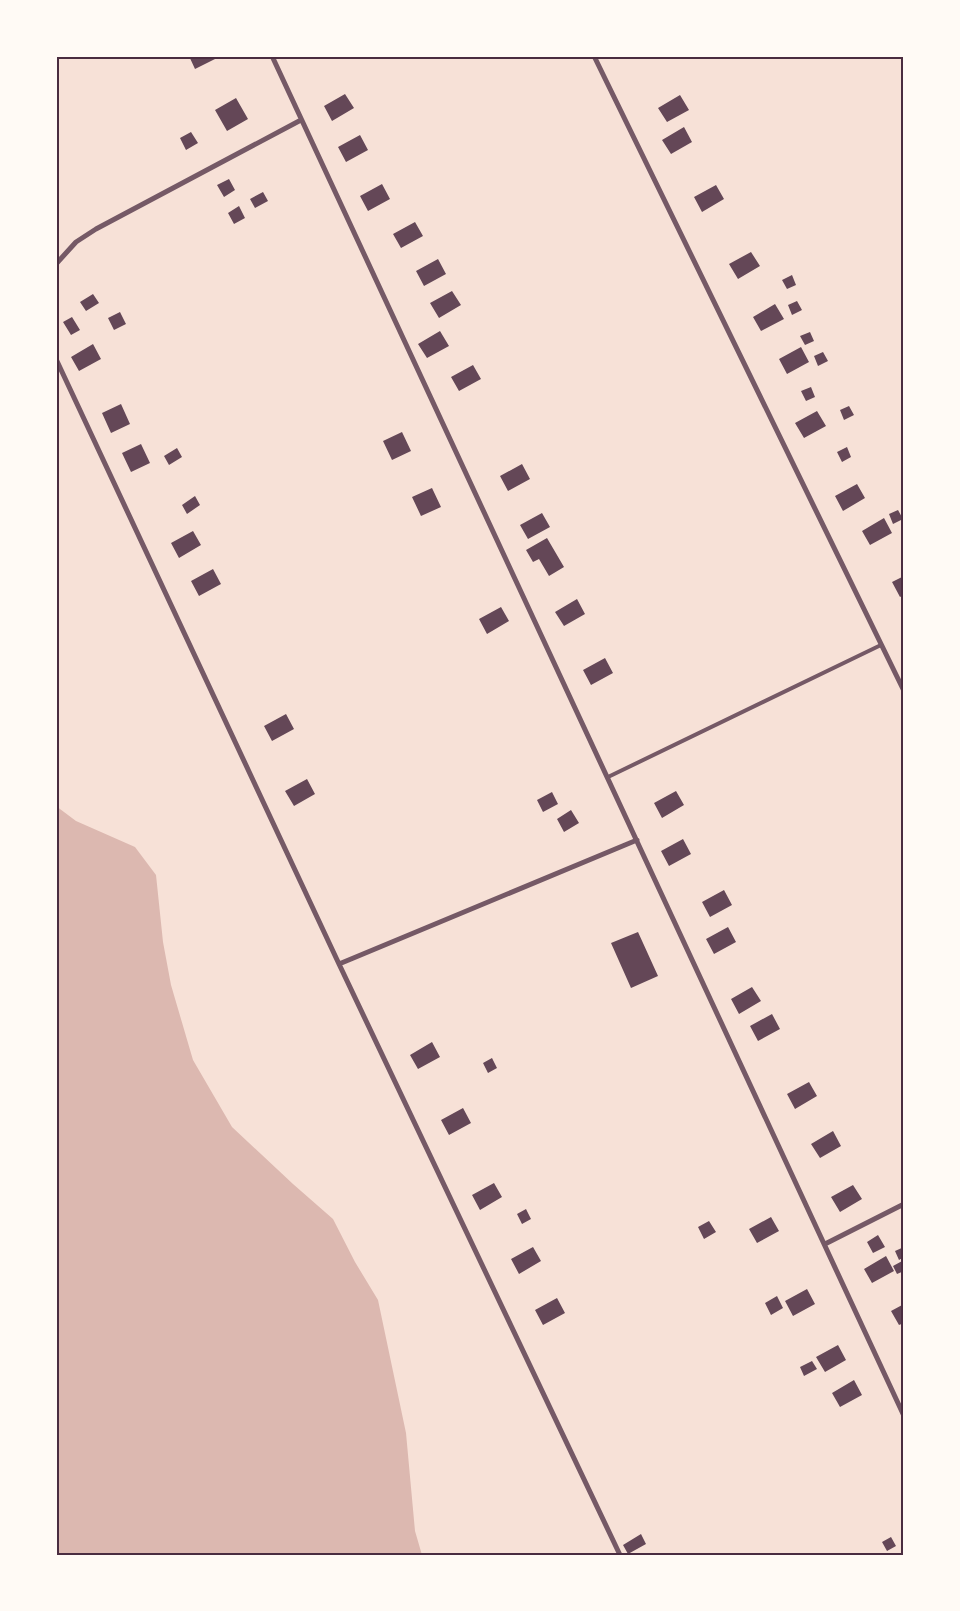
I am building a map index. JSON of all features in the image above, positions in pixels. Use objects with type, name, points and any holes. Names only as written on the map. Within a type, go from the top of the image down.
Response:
[{"type":"street","points":[[272,56],[904,1416]]},
{"type":"street","points":[[594,56],[904,691]]},
{"type":"street","points":[[56,264],[76,242],[96,229],[301,120]]},
{"type":"street","points":[[56,359],[339,964],[620,1555]]},
{"type":"street","points":[[339,964],[637,840]]},
{"type":"street","points":[[825,1244],[904,1204]]},
{"type":"lane","points":[[608,777],[881,645]]},
{"type":"shaded area","points":[[56,806],[76,821],[135,847],[156,875],[163,942],[171,985],[193,1060],[232,1127],[333,1219],[355,1262],[378,1300],[406,1433],[415,1531],[422,1555],[56,1555]]},
{"type":"building","points":[[189,56],[221,56],[195,69]]},
{"type":"building","points":[[345,94],[354,108],[332,121],[324,106]]},
{"type":"building","points":[[680,95],[689,110],[667,122],[658,108]]},
{"type":"building","points":[[236,98],[248,119],[227,131],[215,110]]},
{"type":"building","points":[[684,127],[692,142],[671,154],[662,140]]},
{"type":"building","points":[[191,132],[198,143],[186,150],[180,138]]},
{"type":"building","points":[[360,135],[368,150],[346,162],[338,147]]},
{"type":"building","points":[[229,179],[235,190],[224,197],[217,185]]},
{"type":"building","points":[[382,184],[390,199],[368,211],[360,196]]},
{"type":"building","points":[[716,185],[724,199],[702,212],[694,197]]},
{"type":"building","points":[[263,192],[268,201],[255,208],[250,199]]},
{"type":"building","points":[[239,206],[245,218],[234,224],[228,213]]},
{"type":"building","points":[[415,222],[423,236],[401,248],[393,234]]},
{"type":"building","points":[[751,252],[760,266],[738,279],[729,264]]},
{"type":"building","points":[[438,259],[446,274],[424,286],[416,271]]},
{"type":"building","points":[[792,275],[796,285],[787,289],[782,280]]},
{"type":"building","points":[[452,291],[461,305],[439,318],[430,303]]},
{"type":"building","points":[[93,294],[99,303],[86,311],[80,302]]},
{"type":"building","points":[[797,301],[802,310],[792,315],[788,305]]},
{"type":"building","points":[[775,304],[784,319],[761,331],[753,317]]},
{"type":"building","points":[[120,312],[126,324],[114,330],[108,318]]},
{"type":"building","points":[[72,317],[80,330],[71,335],[63,322]]},
{"type":"building","points":[[440,331],[449,346],[427,358],[418,344]]},
{"type":"building","points":[[810,332],[814,341],[805,345],[800,336]]},
{"type":"building","points":[[93,344],[101,359],[79,371],[71,357]]},
{"type":"building","points":[[801,347],[809,362],[787,374],[779,359]]},
{"type":"building","points":[[823,352],[828,361],[818,366],[814,356]]},
{"type":"building","points":[[473,365],[481,379],[459,391],[451,377]]},
{"type":"building","points":[[811,387],[815,397],[806,401],[801,391]]},
{"type":"building","points":[[121,404],[130,424],[111,433],[102,413]]},
{"type":"building","points":[[849,406],[854,415],[844,420],[840,410]]},
{"type":"building","points":[[817,411],[826,426],[804,438],[795,423]]},
{"type":"building","points":[[402,432],[411,451],[392,460],[383,441]]},
{"type":"building","points":[[141,444],[150,463],[131,472],[122,453]]},
{"type":"building","points":[[847,447],[851,457],[842,462],[837,452]]},
{"type":"building","points":[[177,448],[182,457],[169,465],[164,456]]},
{"type":"building","points":[[522,464],[530,479],[508,491],[500,476]]},
{"type":"building","points":[[857,484],[865,498],[843,511],[835,496]]},
{"type":"building","points":[[432,488],[441,507],[421,516],[412,497]]},
{"type":"building","points":[[195,496],[200,505],[187,514],[182,505]]},
{"type":"building","points":[[898,510],[903,519],[893,524],[889,514]]},
{"type":"building","points":[[542,513],[550,527],[528,539],[520,525]]},
{"type":"building","points":[[884,518],[892,533],[870,545],[862,531]]},
{"type":"building","points":[[193,531],[201,545],[179,558],[171,543]]},
{"type":"building","points":[[547,538],[564,567],[549,576],[539,559],[533,562],[526,550]]},
{"type":"building","points":[[213,569],[221,584],[199,596],[191,581]]},
{"type":"building","points":[[904,576],[904,595],[900,597],[892,582]]},
{"type":"building","points":[[577,599],[585,614],[564,626],[555,612]]},
{"type":"building","points":[[501,607],[509,621],[487,634],[479,619]]},
{"type":"building","points":[[605,658],[613,673],[591,685],[583,670]]},
{"type":"building","points":[[286,714],[294,729],[272,741],[264,726]]},
{"type":"building","points":[[307,779],[315,794],[294,806],[285,791]]},
{"type":"building","points":[[676,791],[684,805],[662,818],[654,803]]},
{"type":"building","points":[[552,792],[558,804],[543,812],[537,800]]},
{"type":"building","points":[[571,810],[579,823],[564,832],[557,819]]},
{"type":"building","points":[[683,839],[691,854],[669,866],[661,851]]},
{"type":"building","points":[[724,890],[732,905],[710,917],[702,902]]},
{"type":"building","points":[[728,927],[736,942],[714,954],[706,939]]},
{"type":"building","points":[[638,932],[658,976],[631,988],[611,943]]},
{"type":"building","points":[[752,987],[761,1001],[739,1014],[731,999]]},
{"type":"building","points":[[772,1014],[780,1029],[758,1041],[750,1026]]},
{"type":"building","points":[[432,1042],[440,1057],[418,1069],[410,1055]]},
{"type":"building","points":[[492,1058],[497,1068],[488,1073],[483,1063]]},
{"type":"building","points":[[809,1082],[817,1096],[795,1109],[787,1094]]},
{"type":"building","points":[[463,1108],[471,1123],[449,1135],[441,1120]]},
{"type":"building","points":[[833,1131],[841,1146],[820,1158],[811,1144]]},
{"type":"building","points":[[494,1183],[502,1197],[480,1210],[472,1195]]},
{"type":"building","points":[[853,1185],[862,1199],[840,1212],[831,1197]]},
{"type":"building","points":[[526,1209],[531,1219],[522,1224],[517,1214]]},
{"type":"building","points":[[771,1217],[779,1231],[757,1243],[749,1229]]},
{"type":"building","points":[[709,1221],[716,1232],[704,1239],[698,1227]]},
{"type":"building","points":[[878,1235],[885,1247],[873,1253],[867,1242]]},
{"type":"building","points":[[533,1247],[541,1261],[519,1274],[511,1259]]},
{"type":"building","points":[[904,1247],[904,1257],[899,1260],[895,1251]]},
{"type":"building","points":[[886,1256],[894,1271],[872,1283],[864,1269]]},
{"type":"building","points":[[904,1260],[904,1271],[897,1274],[893,1266]]},
{"type":"building","points":[[807,1289],[815,1304],[793,1316],[785,1301]]},
{"type":"building","points":[[777,1296],[783,1308],[771,1315],[765,1303]]},
{"type":"building","points":[[557,1298],[565,1313],[543,1325],[535,1310]]},
{"type":"building","points":[[904,1304],[904,1323],[899,1325],[891,1311]]},
{"type":"building","points":[[838,1345],[846,1360],[825,1372],[816,1357]]},
{"type":"building","points":[[812,1361],[817,1369],[804,1376],[800,1367]]},
{"type":"building","points":[[854,1380],[862,1395],[840,1407],[832,1393]]},
{"type":"building","points":[[641,1534],[646,1544],[628,1554],[623,1545]]},
{"type":"building","points":[[891,1537],[896,1546],[887,1551],[882,1542]]}]
